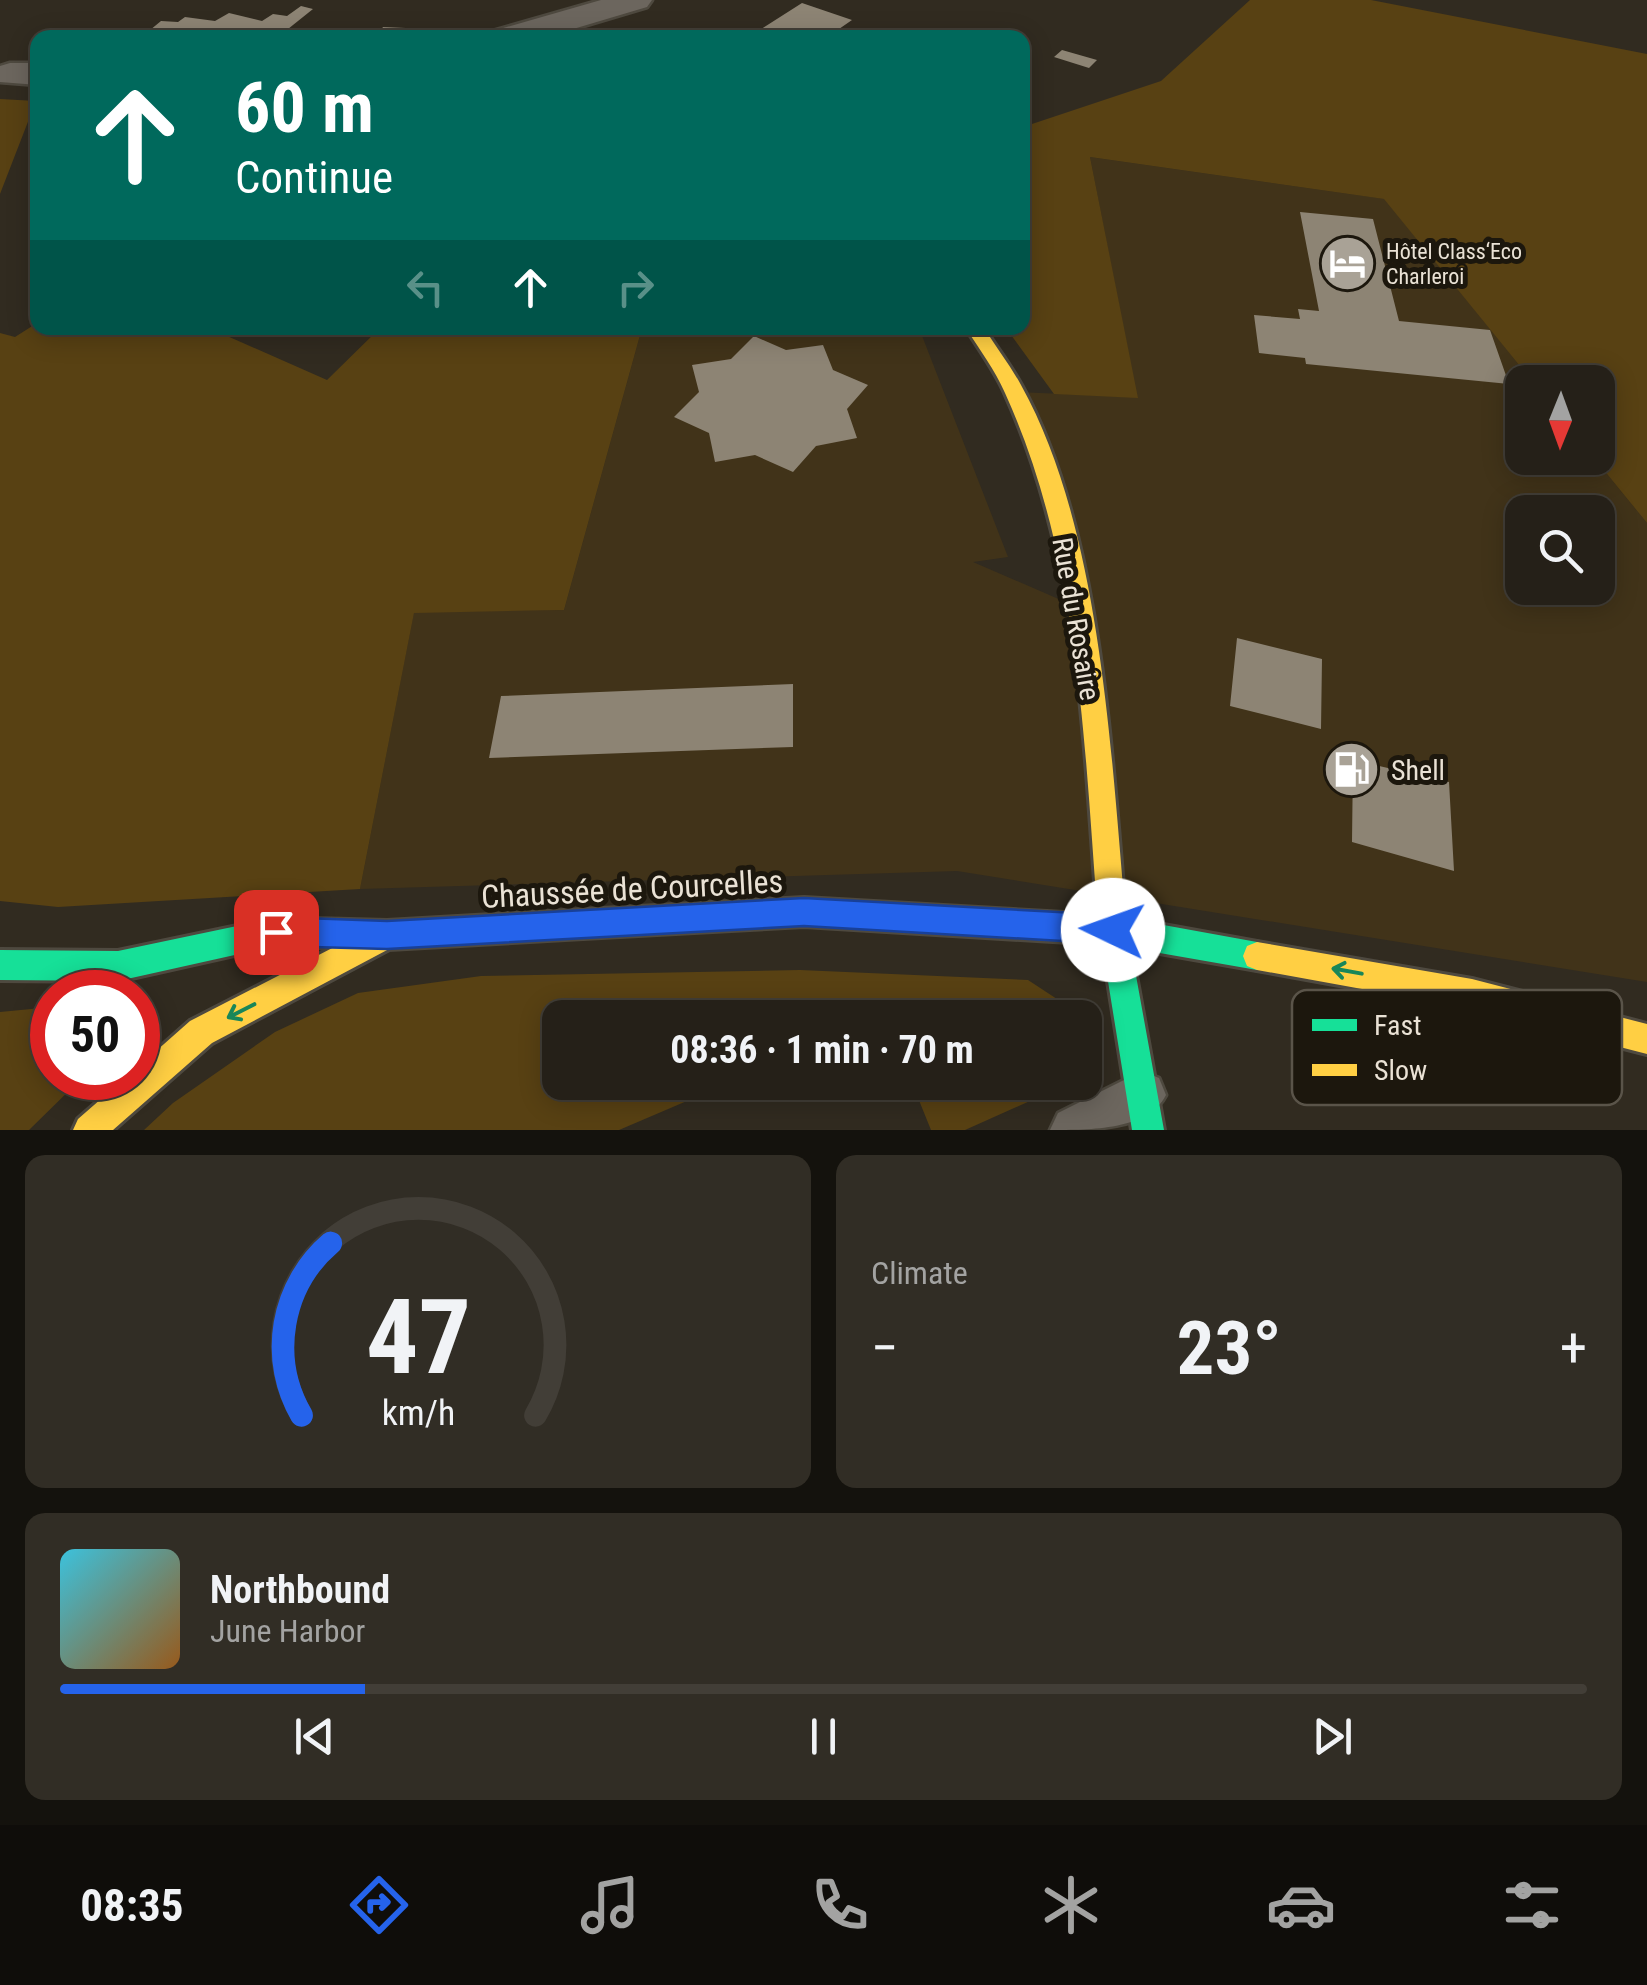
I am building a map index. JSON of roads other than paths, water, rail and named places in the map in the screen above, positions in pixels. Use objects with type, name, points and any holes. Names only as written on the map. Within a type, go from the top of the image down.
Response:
[{"type":"main road","name":"Rue du Rosaire","points":[[980,335],[1000,360],[1045,461],[1086,643],[1113,930],[1145,1113]]},
{"type":"main road","name":"Chaussée de Courcelles","points":[[89,1130],[201,1032],[387,935],[804,912],[1113,930],[1450,990]]},
{"type":"main road","points":[[0,966],[118,966],[276,932],[387,935]]},
{"type":"main road","name":"Chaussée de Courcelles","points":[[1622,1033],[1647,1039]]},
{"type":"street","points":[[541,30],[639,9]]},
{"type":"lane","points":[[1075,1130],[1145,1113]]},
{"type":"place","name":"Hôtel Class‘Eco Charleroi","points":[[1347,264]]},
{"type":"place","name":"Shell","points":[[1352,770]]}]
